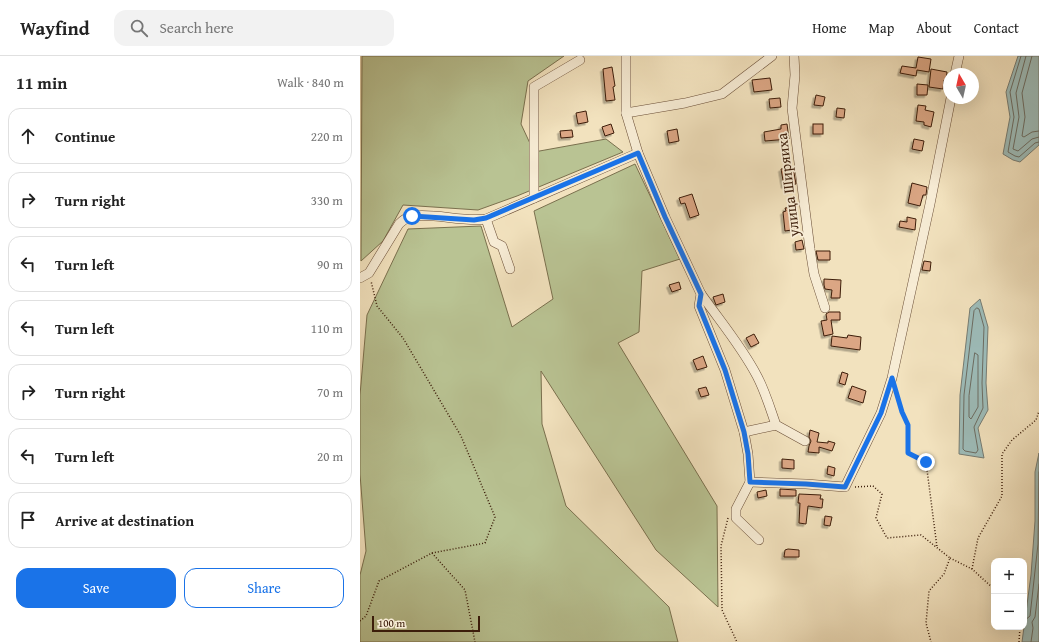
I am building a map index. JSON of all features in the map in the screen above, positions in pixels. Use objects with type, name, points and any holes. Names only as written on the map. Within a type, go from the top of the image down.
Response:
[{"type":"street","points":[[626,56],[626,113],[638,153],[665,217],[701,294],[743,353],[757,376],[769,402],[776,425]]},
{"type":"street","points":[[626,113],[685,103],[722,94],[772,56]]},
{"type":"street","name":"улица Ширяиха","points":[[794,56],[795,75],[792,108],[810,250],[814,274],[825,308]]},
{"type":"street","points":[[956,68],[959,56]]},
{"type":"street","points":[[534,198],[534,87],[580,60]]},
{"type":"street","points":[[750,482],[845,487],[881,413],[892,378],[930,204],[950,104]]},
{"type":"street","points":[[360,278],[368,273],[399,224],[405,219],[412,216],[474,220],[486,218],[638,153]]},
{"type":"street","points":[[486,218],[494,242],[502,246],[510,269]]},
{"type":"street","points":[[701,294],[699,306],[725,370],[744,432],[748,454],[750,482],[736,509],[735,514],[738,522],[759,540]]},
{"type":"street","points":[[744,432],[776,425],[805,441]]},
{"type":"path","points":[[360,622],[366,616],[379,581],[432,553],[485,543],[495,517],[461,436],[402,338],[377,306],[368,273]]},
{"type":"path","points":[[892,378],[902,412],[908,425],[908,453],[926,462],[936,547]]},
{"type":"path","points":[[972,569],[978,538],[1002,496],[1002,454],[1012,440],[1036,420],[1039,411]]},
{"type":"path","points":[[845,487],[873,486],[882,494],[876,518],[888,538],[922,535],[950,558],[972,569],[991,586]]},
{"type":"path","points":[[735,514],[728,518],[721,546],[722,610],[737,642]]},
{"type":"path","points":[[432,553],[465,590],[475,642]]},
{"type":"path","points":[[931,642],[926,623],[929,591],[944,574],[950,558]]},
{"type":"path","points":[[1019,642],[1020,630]]},
{"type":"green space","points":[[362,56],[564,56],[528,81],[521,124],[534,152],[606,139],[623,152],[517,196],[478,210],[403,205],[383,241],[361,261]]},
{"type":"green space","points":[[635,164],[680,259],[642,271],[639,332],[618,343],[717,506],[718,607],[656,550],[541,371],[542,424],[566,506],[669,607],[678,642],[360,642],[360,575],[366,551],[360,474],[360,395],[367,315],[408,229],[481,226],[512,327],[553,299],[534,211]]},
{"type":"water","points":[[1018,56],[1039,56],[1039,145],[1020,162],[1003,154],[1010,117],[1006,92]]},
{"type":"water","points":[[980,299],[988,327],[986,383],[988,410],[978,428],[984,458],[959,454],[960,395],[970,308]]},
{"type":"water","points":[[1039,453],[1039,642],[1022,642],[1024,630],[1027,630],[1027,605],[1035,521],[1035,472]]},
{"type":"building","points":[[918,57],[931,59],[929,72],[917,70],[916,76],[900,73],[902,66],[916,68]]},
{"type":"building","points":[[612,67],[615,86],[613,87],[615,100],[606,101],[603,69]]},
{"type":"building","points":[[931,69],[943,71],[943,89],[929,87]]},
{"type":"building","points":[[770,78],[772,90],[754,92],[752,80]]},
{"type":"building","points":[[917,84],[928,85],[927,95],[917,95]]},
{"type":"building","points":[[816,95],[825,97],[823,106],[814,105]]},
{"type":"building","points":[[780,98],[781,107],[770,108],[769,99]]},
{"type":"building","points":[[918,105],[926,106],[925,110],[934,112],[931,127],[924,125],[924,122],[916,121]]},
{"type":"building","points":[[837,108],[845,109],[844,118],[836,117]]},
{"type":"building","points":[[586,111],[588,122],[578,124],[576,113]]},
{"type":"building","points":[[611,124],[614,133],[605,136],[602,127]]},
{"type":"building","points":[[787,124],[789,139],[765,141],[764,132],[781,129],[781,125]]},
{"type":"building","points":[[813,124],[823,124],[823,134],[813,134]]},
{"type":"building","points":[[677,129],[679,141],[669,143],[667,131]]},
{"type":"building","points":[[572,130],[573,137],[561,138],[560,131]]},
{"type":"building","points":[[914,139],[924,141],[922,151],[912,149]]},
{"type":"building","points":[[793,167],[796,184],[784,186],[781,169]]},
{"type":"building","points":[[912,183],[927,187],[926,195],[923,195],[920,206],[908,203]]},
{"type":"building","points":[[692,194],[699,215],[690,218],[685,203],[681,204],[679,198]]},
{"type":"building","points":[[795,207],[798,229],[785,231],[783,212],[786,211],[785,208]]},
{"type":"building","points":[[907,217],[916,219],[915,230],[899,227],[900,221],[907,222]]},
{"type":"building","points":[[802,240],[804,249],[796,250],[795,242]]},
{"type":"building","points":[[816,251],[830,251],[830,260],[818,260]]},
{"type":"building","points":[[924,261],[931,262],[930,271],[922,270]]},
{"type":"building","points":[[824,279],[841,280],[840,298],[831,298],[832,290],[825,289]]},
{"type":"building","points":[[679,282],[681,289],[672,292],[669,285]]},
{"type":"building","points":[[723,294],[725,302],[716,305],[713,297]]},
{"type":"building","points":[[829,312],[840,312],[840,320],[831,320],[833,334],[824,336],[821,321],[827,320],[826,314]]},
{"type":"building","points":[[754,334],[759,343],[751,347],[746,338]]},
{"type":"building","points":[[848,335],[861,337],[860,350],[831,346],[832,336],[847,338]]},
{"type":"building","points":[[703,356],[707,367],[697,370],[693,360]]},
{"type":"building","points":[[842,372],[848,374],[845,385],[839,383]]},
{"type":"building","points":[[852,386],[866,391],[863,403],[848,398]]},
{"type":"building","points":[[706,387],[709,395],[701,397],[698,389]]},
{"type":"building","points":[[810,430],[819,433],[817,442],[828,443],[828,441],[835,443],[832,451],[819,447],[819,453],[808,452],[811,441],[809,437]]},
{"type":"building","points":[[782,459],[794,460],[794,469],[782,468]]},
{"type":"building","points":[[828,466],[835,468],[834,476],[827,474]]},
{"type":"building","points":[[780,489],[796,490],[796,496],[780,496]]},
{"type":"building","points":[[766,490],[767,496],[758,498],[757,492]]},
{"type":"building","points":[[799,494],[821,495],[820,499],[823,499],[822,508],[808,506],[806,524],[799,523]]},
{"type":"building","points":[[825,516],[832,517],[830,526],[824,525]]},
{"type":"building","points":[[785,550],[799,550],[799,557],[784,557]]},
{"type":"route","points":[[412,216],[474,220],[486,218],[638,153],[665,217],[701,294],[699,306],[725,370],[744,432],[748,454],[750,482],[845,487],[881,413],[892,378],[902,412],[908,425],[908,453],[926,462]]}]
